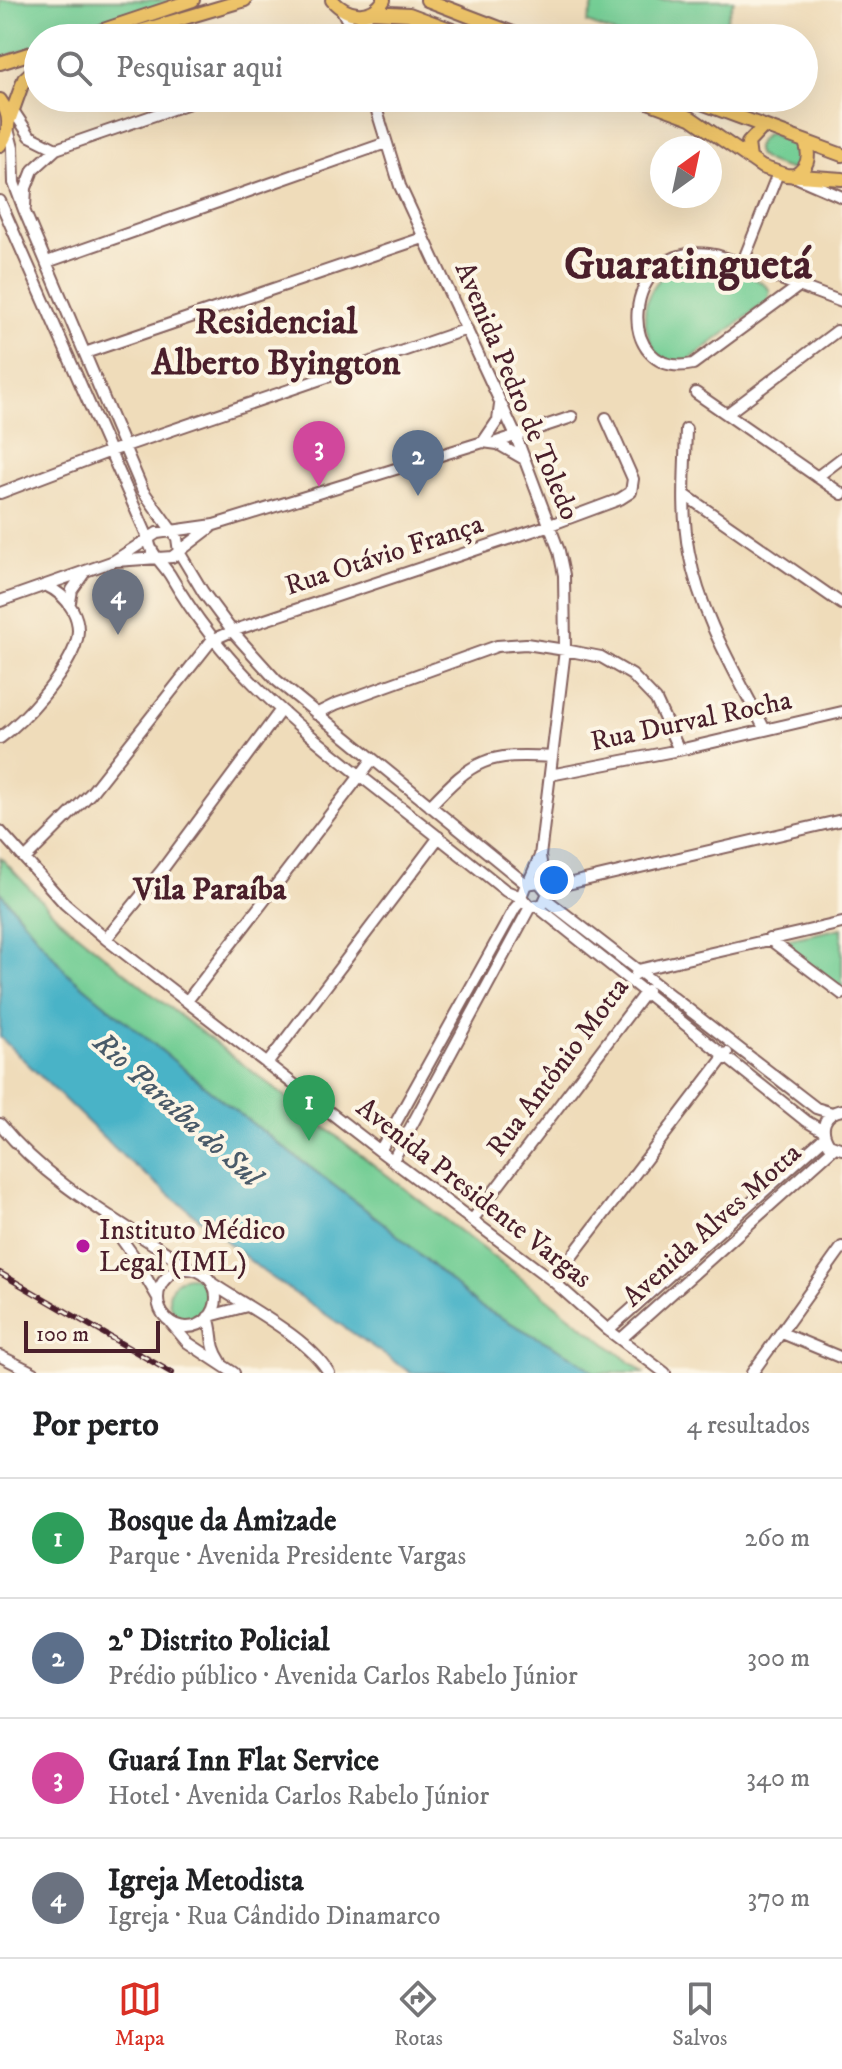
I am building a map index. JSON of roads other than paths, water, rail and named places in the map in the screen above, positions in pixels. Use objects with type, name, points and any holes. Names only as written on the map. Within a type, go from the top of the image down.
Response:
[{"type":"main road","points":[[121,24],[193,0]]},
{"type":"main road","points":[[164,24],[245,0]]},
{"type":"main road","points":[[369,13],[384,0]]},
{"type":"main road","points":[[427,0],[490,24]]},
{"type":"main road","points":[[334,3],[353,14],[409,14],[436,24]]},
{"type":"main road","points":[[0,63],[24,55]]},
{"type":"main road","points":[[0,145],[24,79]]},
{"type":"main road","points":[[0,88],[10,119]]},
{"type":"main road","points":[[0,100],[10,119]]},
{"type":"main road","points":[[675,112],[691,118],[750,159],[778,173],[842,179]]},
{"type":"main road","points":[[726,112],[842,155]]},
{"type":"main road","points":[[750,159],[748,143],[764,126]]},
{"type":"main road","points":[[793,176],[802,171],[807,163],[805,142]]},
{"type":"street","points":[[334,3],[347,24]]},
{"type":"street","points":[[367,24],[369,13]]},
{"type":"street","points":[[24,210],[26,188],[33,170],[56,149],[163,112]]},
{"type":"street","name":"Avenida Pedro de Toledo","points":[[377,112],[400,186],[513,431],[550,525],[564,575],[565,650],[540,856]]},
{"type":"street","points":[[10,119],[30,136],[56,149]]},
{"type":"street","points":[[10,119],[14,183],[143,491],[180,545],[179,552],[203,592],[232,631],[276,680],[527,884],[536,898],[630,982],[838,1148]]},
{"type":"street","points":[[47,262],[386,143]]},
{"type":"street","points":[[742,264],[778,173]]},
{"type":"street","points":[[793,176],[842,197]]},
{"type":"street","points":[[0,201],[151,550],[160,558],[188,607],[212,640],[280,711],[506,891],[536,898],[638,970],[816,1108],[837,1112]]},
{"type":"street","points":[[85,353],[423,238]]},
{"type":"street","points":[[799,286],[693,364],[676,368],[658,360],[646,348],[638,327],[636,308],[651,275],[666,262],[686,256],[709,254],[742,264],[842,302]]},
{"type":"street","points":[[0,493],[125,446],[467,329]]},
{"type":"street","points":[[727,414],[837,331]]},
{"type":"street","points":[[696,393],[842,494]]},
{"type":"street","points":[[489,440],[498,420],[500,403]]},
{"type":"street","points":[[0,601],[114,561],[157,533],[214,525],[513,431],[572,417]]},
{"type":"street","name":"Rua Otávio França","points":[[212,640],[620,499],[631,492],[633,479],[606,418]]},
{"type":"street","points":[[686,429],[688,550],[699,595],[765,730]]},
{"type":"street","points":[[489,440],[524,459]]},
{"type":"street","points":[[817,477],[842,458]]},
{"type":"street","points":[[685,495],[842,604]]},
{"type":"street","points":[[114,561],[172,557],[214,525]]},
{"type":"street","points":[[0,738],[37,701],[76,644],[77,627],[70,602],[72,590],[85,571]]},
{"type":"street","points":[[45,585],[70,602]]},
{"type":"street","points":[[25,859],[91,793],[212,640]]},
{"type":"street","points":[[316,714],[497,646],[526,644],[601,657],[632,675],[656,700],[679,750]]},
{"type":"street","points":[[106,939],[162,870],[280,711]]},
{"type":"street","name":"Rua Durval Rocha","points":[[550,775],[679,750],[842,712]]},
{"type":"street","points":[[430,806],[458,776],[486,759],[517,755],[552,757]]},
{"type":"street","points":[[187,1001],[372,760]]},
{"type":"street","points":[[380,1151],[515,908],[536,898],[842,820]]},
{"type":"street","name":"Avenida Presidente Vargas","points":[[0,831],[65,904],[106,939],[553,1281],[608,1330],[665,1373]]},
{"type":"street","points":[[267,1064],[439,837]]},
{"type":"street","points":[[527,884],[540,856]]},
{"type":"street","points":[[536,898],[540,856]]},
{"type":"street","points":[[393,1160],[536,898],[539,882],[527,884]]},
{"type":"street","points":[[630,982],[638,970],[842,923]]},
{"type":"street","points":[[769,939],[842,994]]},
{"type":"street","name":"Rua Antônio Motta","points":[[473,1219],[653,982]]},
{"type":"street","points":[[553,1281],[734,1044]]},
{"type":"street","points":[[824,1134],[825,1121],[837,1112]]},
{"type":"street","points":[[0,1124],[21,1150],[52,1177],[103,1214],[131,1227],[191,1269],[199,1271],[299,1341],[320,1359],[329,1373]]},
{"type":"street","name":"Avenida Alves Motta","points":[[608,1330],[824,1134]]},
{"type":"street","name":"Avenida Alves Motta","points":[[621,1339],[838,1148]]},
{"type":"street","points":[[103,1214],[133,1255],[175,1330],[187,1342],[229,1370]]},
{"type":"street","points":[[720,1231],[729,1242]]},
{"type":"street","points":[[752,1373],[842,1247]]},
{"type":"street","points":[[158,1298],[165,1279],[172,1273],[191,1269]]},
{"type":"street","points":[[212,1282],[216,1300],[209,1317],[211,1347],[229,1370]]},
{"type":"street","points":[[170,1321],[195,1325],[209,1317],[247,1306]]},
{"type":"street","points":[[782,1333],[842,1358]]},
{"type":"street","points":[[0,1356],[34,1373]]},
{"type":"water","name":"Rio Paraíba do Sul","points":[[0,892],[67,973],[224,1102],[382,1222],[479,1306],[572,1356],[595,1373],[411,1373],[264,1272],[125,1158],[0,1037]]},
{"type":"railway","points":[[0,1273],[172,1373]]},
{"type":"place","name":"Guará Inn Flat Service","points":[[319,487]]},
{"type":"place","name":"2º Distrito Policial","points":[[418,496]]},
{"type":"place","name":"Igreja Metodista","points":[[118,635]]},
{"type":"place","name":"Bosque da Amizade","points":[[309,1141]]},
{"type":"place","name":"Instituto Médico Legal (IML)","points":[[83,1246]]},
{"type":"district","name":"Guaratinguetá","points":[[688,265]]},
{"type":"district","name":"Residencial Alberto Byington","points":[[276,342]]},
{"type":"district","name":"Vila Paraíba","points":[[210,890]]}]
